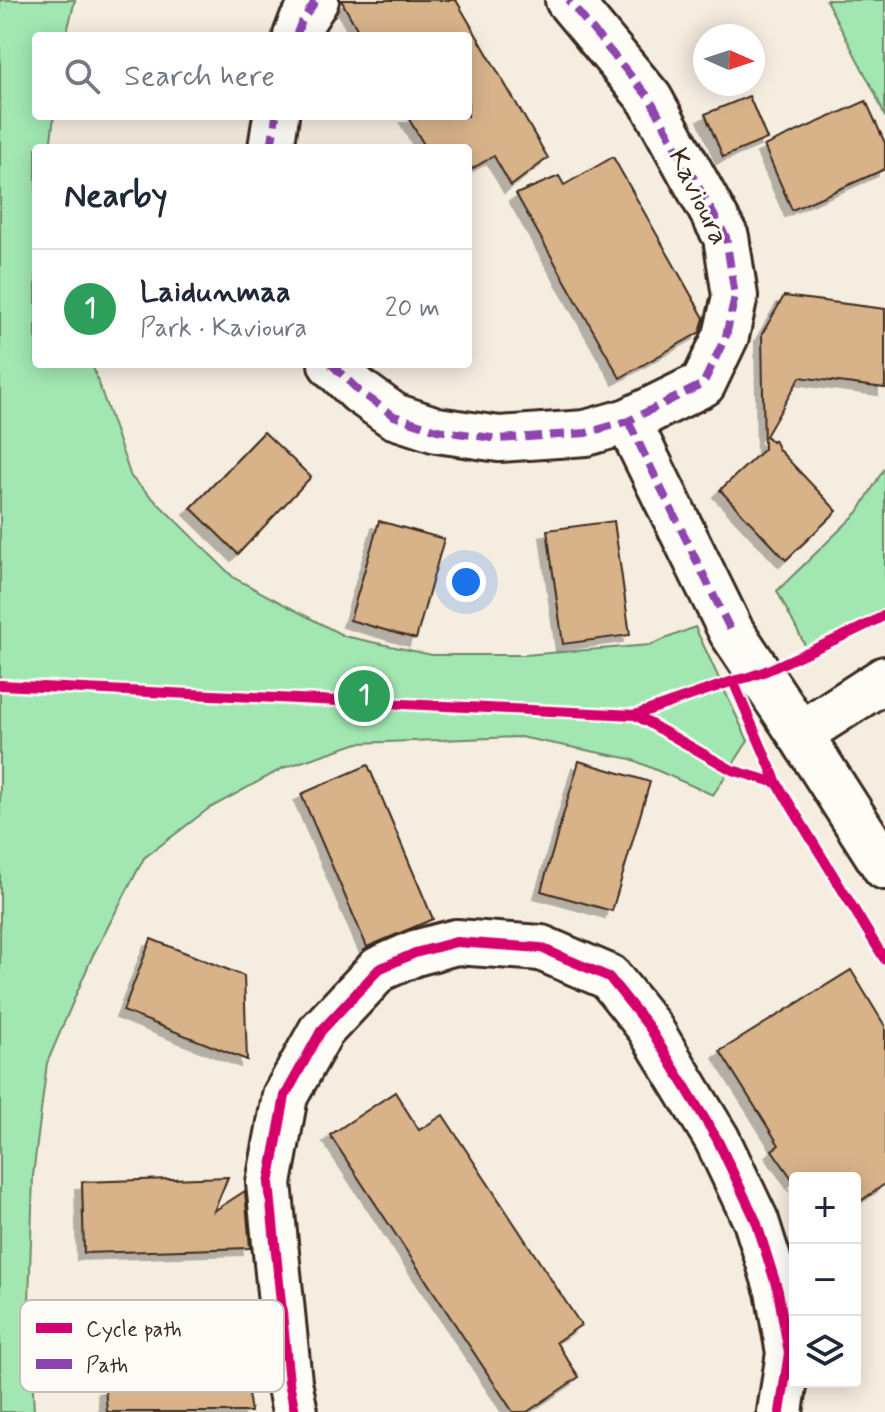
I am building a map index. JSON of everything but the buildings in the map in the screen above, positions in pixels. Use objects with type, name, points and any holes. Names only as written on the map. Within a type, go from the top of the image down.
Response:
[{"type":"street","points":[[298,32],[316,0]]},
{"type":"street","name":"Kavioura","points":[[335,368],[359,391],[394,416],[437,430],[499,439],[586,433],[628,421],[703,384],[726,336],[735,296],[726,237],[650,99],[568,0]]},
{"type":"street","points":[[272,144],[275,120]]},
{"type":"street","points":[[628,421],[731,631],[885,867]]},
{"type":"street","points":[[800,734],[885,679]]},
{"type":"street","points":[[281,1300],[269,1183],[285,1096],[321,1031],[379,969],[415,953],[456,942],[541,948],[609,977],[649,1027],[717,1139],[756,1221],[778,1291],[789,1353],[780,1412]]},
{"type":"street","points":[[284,1332],[295,1412]]},
{"type":"green space","points":[[0,0],[75,0],[67,32],[32,32],[32,120],[54,120],[50,144],[32,144],[32,368],[93,368],[131,477],[234,578],[344,636],[432,655],[524,655],[650,645],[695,627],[748,741],[713,795],[631,759],[520,737],[358,743],[283,768],[208,809],[144,858],[92,957],[47,1063],[33,1176],[29,1300],[20,1300],[20,1392],[33,1392],[34,1412],[0,1412]]},
{"type":"green space","points":[[826,0],[885,0],[885,117],[875,93]]},
{"type":"green space","points":[[885,467],[885,615],[858,631],[808,651],[777,591],[858,512]]},
{"type":"marked path","points":[[298,32],[316,0]]},
{"type":"marked path","points":[[335,368],[359,391],[394,416],[437,430],[499,439],[586,433],[628,421],[703,384],[726,336],[735,296],[726,237],[650,99],[568,0]]},
{"type":"marked path","points":[[272,144],[275,120]]},
{"type":"marked path","points":[[628,421],[731,631]]},
{"type":"cycle path","points":[[885,615],[772,668],[733,681],[777,783],[885,960]]},
{"type":"cycle path","points":[[635,715],[733,681]]},
{"type":"cycle path","points":[[0,685],[635,715],[732,770],[777,783]]},
{"type":"cycle path","points":[[281,1300],[269,1183],[285,1096],[321,1031],[379,969],[415,953],[456,942],[541,948],[609,977],[649,1027],[717,1139],[756,1221],[778,1291],[789,1353],[780,1412]]},
{"type":"cycle path","points":[[284,1332],[295,1412]]},
{"type":"place","name":"Laidunmaa","points":[[364,696]]}]
